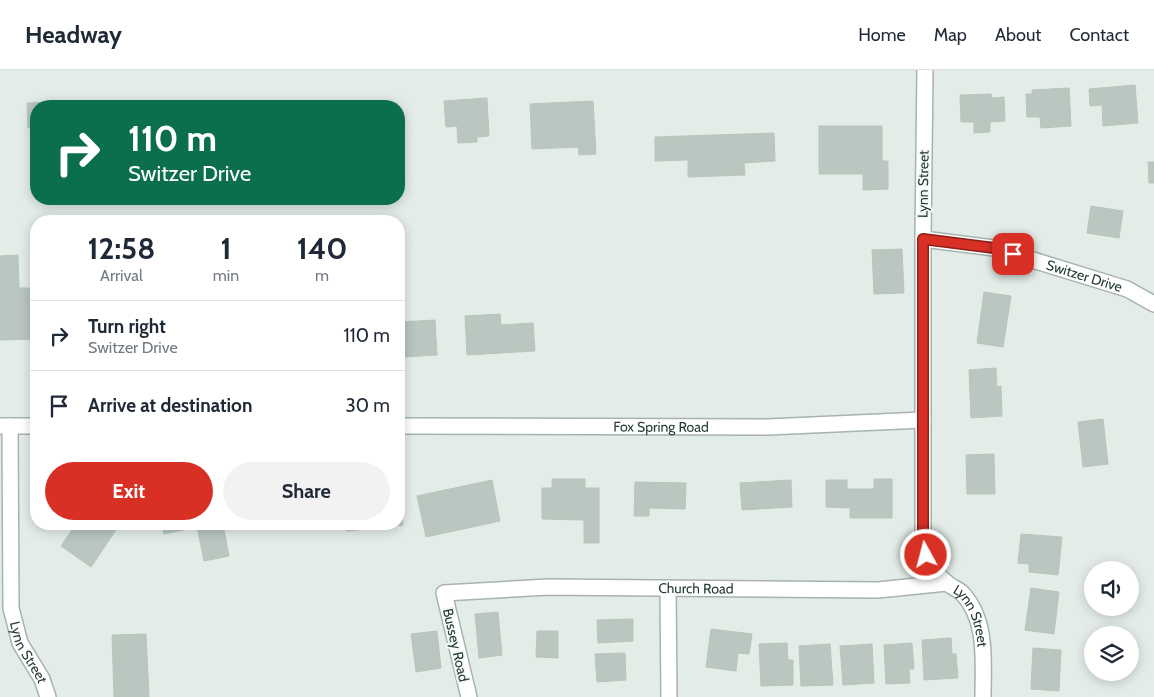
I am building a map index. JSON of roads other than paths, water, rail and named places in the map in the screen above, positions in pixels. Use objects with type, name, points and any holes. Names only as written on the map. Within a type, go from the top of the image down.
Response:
[{"type":"street","name":"Lynn Street","points":[[925,70],[923,544],[929,565],[947,583],[962,593],[974,609],[982,640],[983,697]]},
{"type":"street","name":"Switzer Drive","points":[[923,239],[994,248],[1127,289],[1154,304]]},
{"type":"street","name":"Fox Spring Road","points":[[405,426],[768,427],[923,420]]},
{"type":"street","name":"Lynn Street","points":[[5,426],[11,608],[20,643],[42,679],[48,697]]},
{"type":"street","points":[[5,426],[30,426]]},
{"type":"street","name":"Church Road","points":[[444,593],[548,587],[878,590],[947,583]]},
{"type":"street","points":[[668,588],[669,697]]},
{"type":"street","name":"Bussey Road","points":[[444,593],[468,697]]}]
